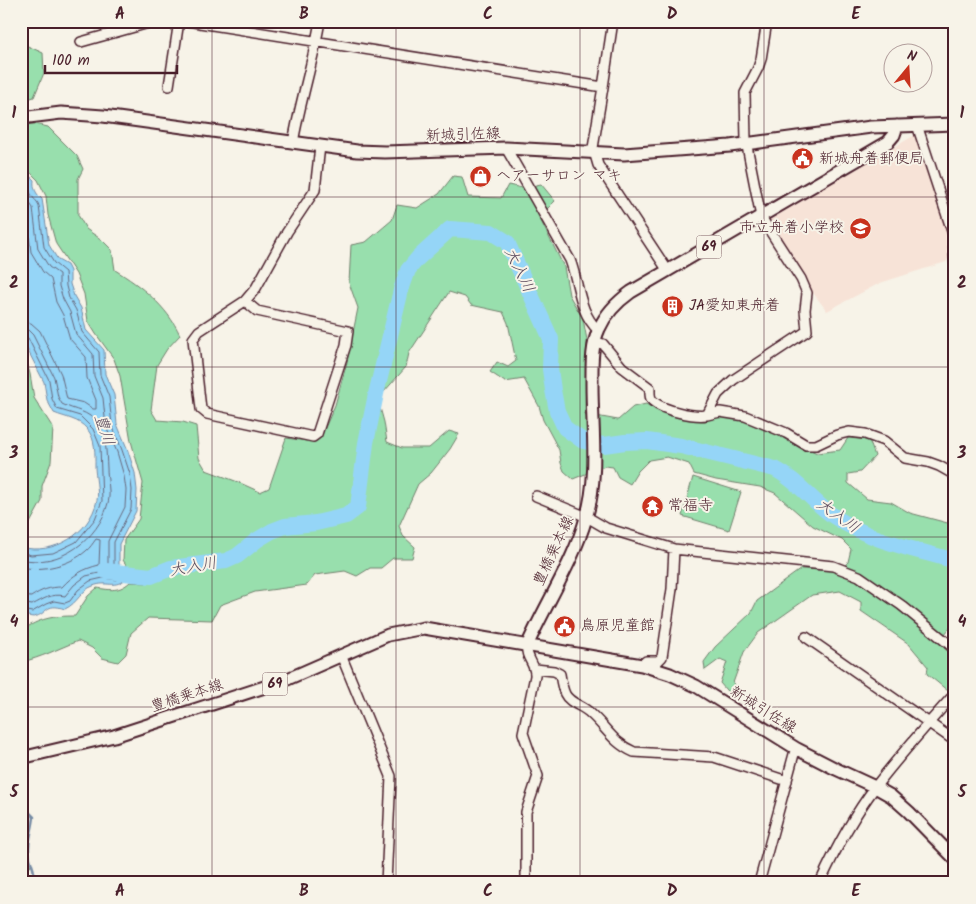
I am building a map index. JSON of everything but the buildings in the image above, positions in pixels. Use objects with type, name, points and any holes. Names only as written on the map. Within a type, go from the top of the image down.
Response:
[{"type":"main road","name":"新城引佐線","points":[[26,116],[61,113],[103,116],[294,143],[385,152],[506,148],[624,154],[747,143],[871,127],[897,126]]},
{"type":"main road","points":[[897,126],[955,124]]},
{"type":"main road","name":"豊橋乗本線","points":[[21,758],[43,754],[132,730],[283,681],[388,634],[424,628],[527,646],[540,616],[577,544],[587,517],[592,492],[593,472],[592,361],[594,342],[607,314],[620,300],[888,142],[894,135],[897,126]]},
{"type":"main road","name":"新城引佐線","points":[[527,646],[642,665],[670,674],[696,686],[797,749],[891,796],[955,859]]},
{"type":"street","points":[[81,42],[156,21]]},
{"type":"street","points":[[169,86],[179,21]]},
{"type":"street","points":[[187,21],[603,87]]},
{"type":"street","points":[[294,143],[299,110],[320,21]]},
{"type":"street","points":[[613,21],[594,152],[598,165],[668,271]]},
{"type":"street","points":[[707,415],[718,394],[733,380],[807,331],[805,310],[807,293],[801,279],[761,217],[747,143],[745,93],[761,59],[767,21]]},
{"type":"street","points":[[917,125],[953,234],[955,265]]},
{"type":"street","points":[[245,301],[258,311],[348,331],[346,344],[320,425],[317,434],[313,437],[207,414],[201,410],[193,339],[199,331],[245,301],[256,288],[287,232],[311,198],[317,180],[320,146]]},
{"type":"street","points":[[506,148],[570,260],[576,276],[579,296],[590,323],[598,330]]},
{"type":"street","points":[[594,342],[603,344],[622,367],[650,388],[650,396],[653,402],[662,407],[696,416],[720,412],[746,416],[769,424],[806,444],[816,445],[837,435],[849,432],[865,434],[884,441],[906,458],[939,466],[955,476]]},
{"type":"street","points":[[536,496],[587,517],[606,528],[674,549],[833,566],[859,576],[901,605],[955,650]]},
{"type":"street","points":[[642,665],[646,661],[658,661],[662,658],[672,589],[674,549]]},
{"type":"street","points":[[806,637],[955,741]]},
{"type":"street","points":[[526,883],[526,812],[538,776],[523,733],[535,669],[526,653],[527,646]]},
{"type":"street","points":[[341,655],[391,776],[386,883]]},
{"type":"street","points":[[535,669],[554,671],[560,674],[565,694],[568,698],[590,713],[611,736],[634,752],[714,757],[787,781]]},
{"type":"street","points":[[820,883],[831,859],[875,787],[951,698],[955,697]]},
{"type":"street","points":[[759,883],[794,754],[797,749]]},
{"type":"shaded area","name":"市立舟着小学校","points":[[915,135],[948,236],[950,256],[946,262],[880,283],[827,311],[810,289],[769,220]]},
{"type":"green space","points":[[21,43],[43,53],[44,73],[34,97],[21,101]]},
{"type":"green space","points":[[35,124],[48,127],[77,156],[83,169],[78,179],[78,215],[86,229],[112,250],[115,270],[161,306],[180,335],[167,349],[157,365],[151,410],[157,420],[183,422],[196,426],[199,458],[206,470],[260,492],[269,488],[286,438],[307,441],[321,437],[335,405],[347,362],[358,308],[349,283],[351,245],[366,242],[392,220],[397,205],[417,208],[439,194],[453,176],[462,177],[468,197],[501,198],[508,185],[522,188],[541,184],[555,201],[539,217],[564,267],[569,295],[583,319],[587,340],[585,414],[618,420],[633,407],[646,404],[659,411],[689,417],[709,413],[740,418],[784,433],[804,447],[817,453],[840,450],[848,438],[869,440],[875,456],[860,472],[848,474],[848,483],[867,499],[891,502],[910,513],[955,525],[955,621],[945,634],[944,648],[955,658],[955,691],[948,691],[927,674],[928,667],[909,644],[861,611],[861,602],[840,591],[812,595],[758,633],[744,652],[733,683],[740,694],[732,697],[720,683],[727,662],[720,659],[705,670],[704,662],[715,647],[751,613],[757,601],[801,569],[840,571],[848,562],[851,549],[842,540],[813,526],[775,493],[760,487],[716,480],[694,474],[689,464],[667,457],[649,460],[638,471],[630,484],[618,477],[613,467],[605,466],[573,479],[564,471],[559,450],[543,420],[539,406],[524,379],[505,382],[490,372],[497,362],[508,367],[516,361],[508,323],[503,312],[471,305],[465,297],[449,292],[409,353],[406,367],[383,393],[379,404],[387,442],[402,448],[429,448],[449,431],[459,434],[431,473],[418,484],[399,526],[403,536],[415,547],[412,558],[393,558],[381,568],[370,568],[357,576],[345,571],[315,575],[307,585],[255,592],[220,605],[212,620],[148,618],[131,633],[126,654],[118,662],[102,658],[92,648],[78,641],[21,662],[21,631],[34,623],[47,619],[75,616],[88,596],[97,588],[114,590],[130,582],[146,583],[144,571],[129,569],[123,560],[124,540],[139,519],[143,483],[131,441],[120,376],[114,359],[88,321],[84,294],[76,274],[56,244],[48,215],[46,196],[38,180],[21,163],[21,125]]},
{"type":"green space","points":[[21,341],[34,398],[53,428],[51,462],[42,486],[42,501],[30,523],[21,532]]},
{"type":"green space","points":[[693,477],[741,492],[729,530],[682,516]]},
{"type":"green space","points":[[21,848],[31,866],[26,870],[21,868]]},
{"type":"water","name":"豊川","points":[[21,168],[34,180],[35,191],[42,199],[49,245],[58,260],[67,265],[70,271],[70,284],[81,308],[86,330],[104,350],[105,374],[114,395],[117,424],[135,473],[137,490],[136,511],[119,544],[119,565],[126,571],[127,578],[122,582],[114,584],[98,584],[93,586],[85,590],[65,609],[59,607],[50,608],[39,616],[34,617],[21,614],[21,547],[45,548],[68,540],[87,523],[93,512],[98,493],[92,437],[80,423],[54,413],[47,400],[44,382],[21,337]]},
{"type":"waterway","name":"大入川","points":[[106,571],[151,576],[171,568],[226,561],[237,556],[272,531],[285,526],[316,523],[346,516],[358,507],[366,443],[401,290],[408,270],[418,258],[450,229],[491,232],[507,242],[551,339],[550,369],[557,411],[565,428],[583,441],[604,445],[647,441],[681,446],[775,469],[784,474],[827,511],[849,525],[893,544],[955,561]]},
{"type":"waterway","points":[[21,809],[29,812],[34,817],[29,848],[34,883]]},
{"type":"place","name":"新城舟着郵便局","points":[[803,159]]},
{"type":"place","name":"ヘアーサロン マキ","points":[[480,176]]},
{"type":"place","name":"市立舟着小学校","points":[[860,228]]},
{"type":"place","name":"JA愛知東舟着","points":[[673,306]]},
{"type":"place","name":"常福寺","points":[[652,506]]},
{"type":"place","name":"鳥原児童館","points":[[564,626]]}]
